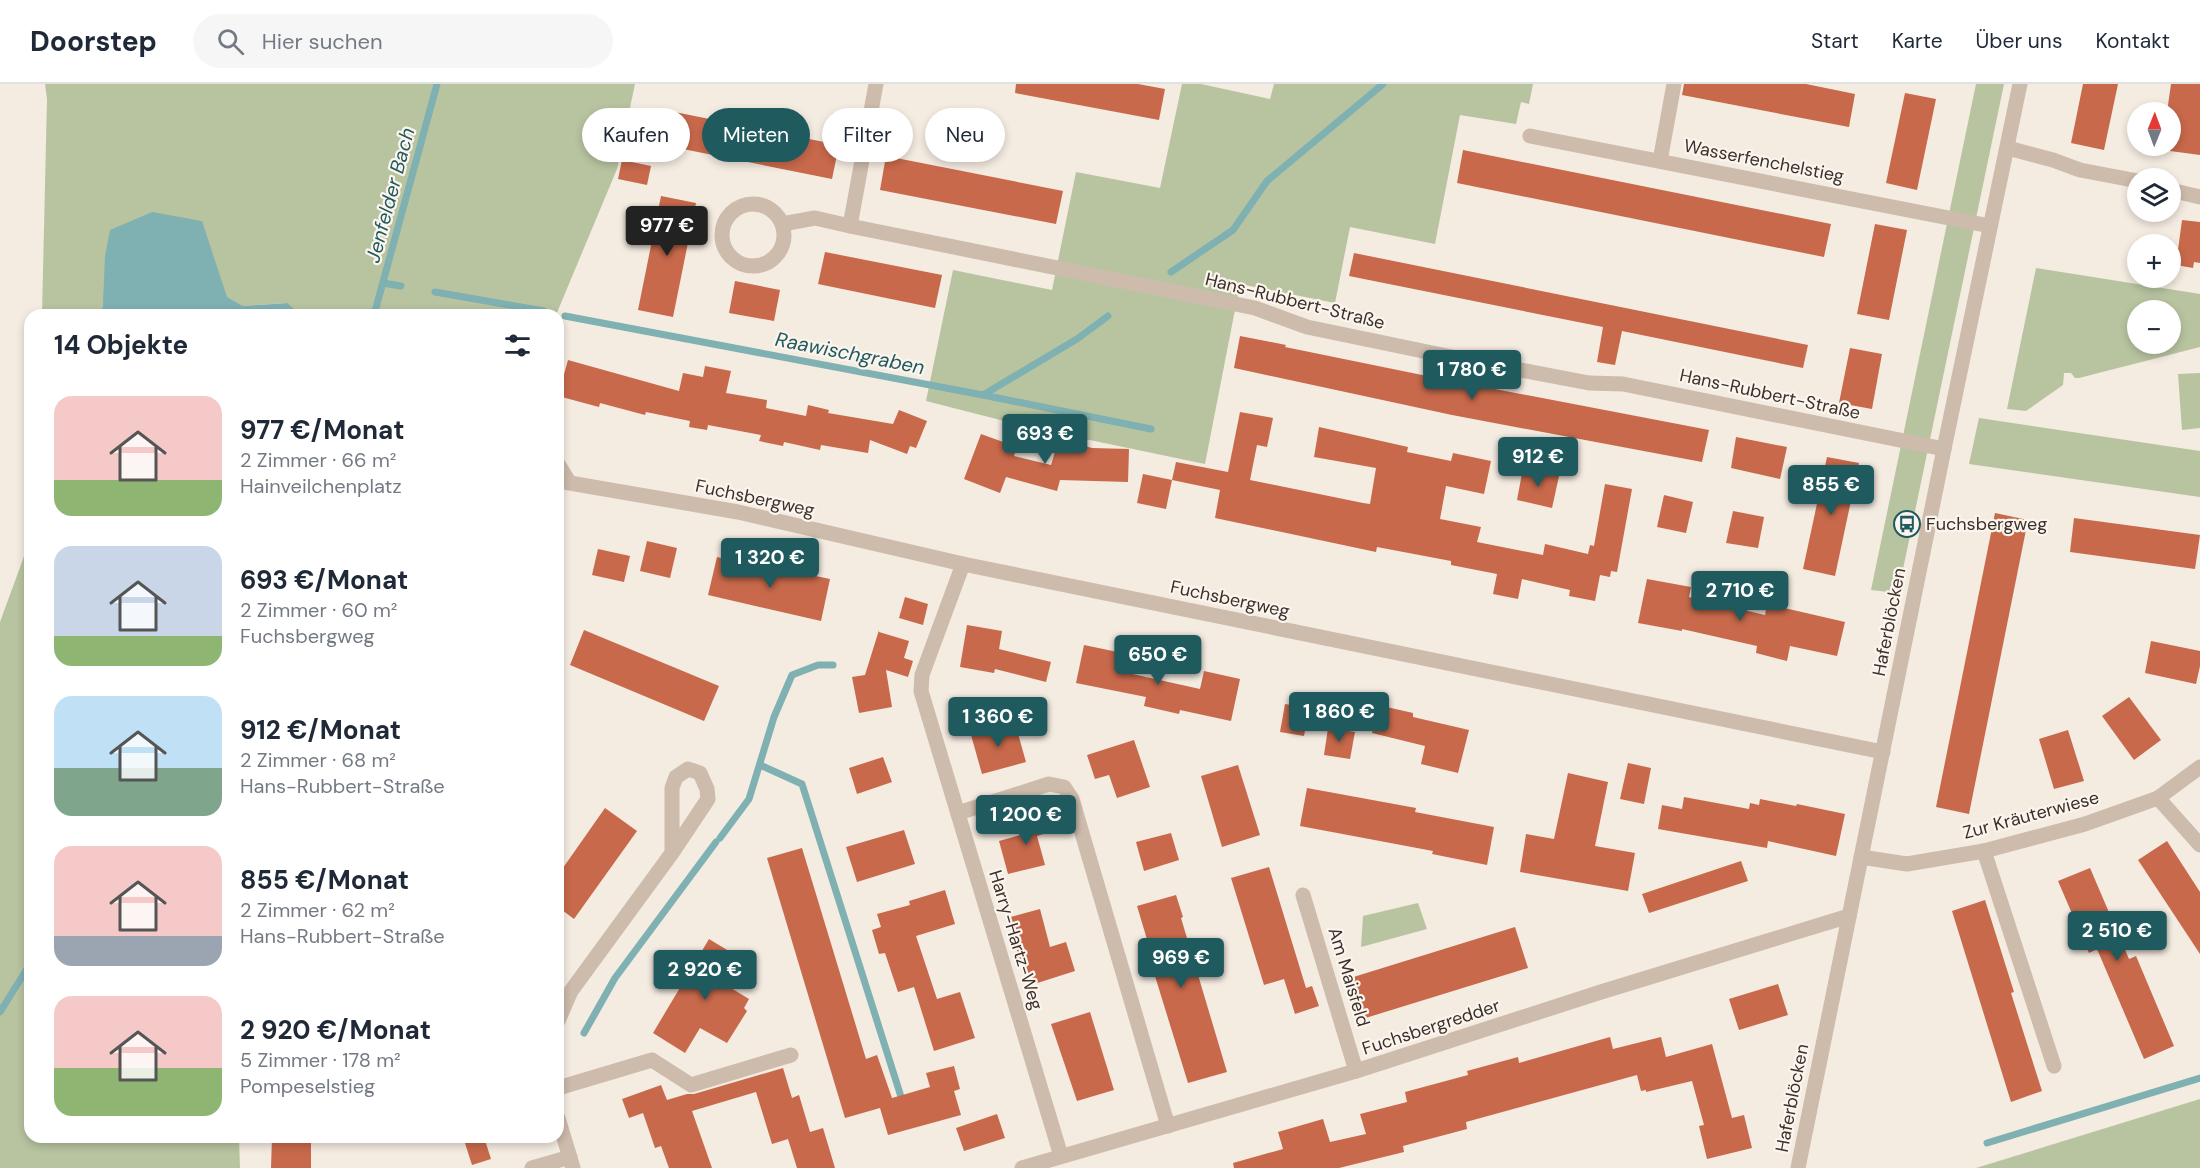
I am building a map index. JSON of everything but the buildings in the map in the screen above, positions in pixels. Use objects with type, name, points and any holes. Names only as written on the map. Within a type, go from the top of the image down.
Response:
[{"type":"street","points":[[850,226],[876,84]]},
{"type":"street","points":[[1660,161],[1674,84]]},
{"type":"street","name":"Haferblöcken","points":[[1798,1168],[2020,84]]},
{"type":"street","name":"Wasserfenchelstieg","points":[[1530,136],[1990,225]]},
{"type":"street","points":[[2008,148],[2080,170],[2127,179]]},
{"type":"street","points":[[2181,193],[2200,197]]},
{"type":"street","points":[[760,205],[777,215],[782,224],[783,243],[779,252],[764,264],[746,266],[730,256],[725,249],[722,240],[723,229],[732,212],[740,207],[760,205]]},
{"type":"street","name":"Hans-Rubbert-Straße","points":[[782,224],[815,218],[1255,308],[1307,327],[1447,356],[1589,383],[1623,384],[1944,449]]},
{"type":"street","name":"Fuchsbergweg","points":[[564,481],[738,512],[963,564],[1883,752]]},
{"type":"street","name":"Harry-Hartz-Weg","points":[[963,564],[922,675],[921,691],[1060,1156]]},
{"type":"street","name":"Zur Kräuterwiese","points":[[1861,857],[1906,864],[1984,851],[2085,824],[2158,798],[2200,767]]},
{"type":"street","points":[[564,1007],[571,991],[672,853],[708,799],[707,789],[700,773],[688,769],[676,777],[672,788],[672,853]]},
{"type":"street","points":[[958,813],[1049,784],[1064,787],[1072,800],[1168,1126]]},
{"type":"street","points":[[2158,798],[2200,845]]},
{"type":"street","points":[[1984,851],[2054,1066]]},
{"type":"street","name":"Am Maisfeld","points":[[1303,895],[1356,1071]]},
{"type":"street","name":"Fuchsbergredder","points":[[1022,1168],[1356,1071],[1849,916]]},
{"type":"street","points":[[564,1086],[652,1060],[692,1085],[791,1055]]},
{"type":"street","points":[[532,1168],[572,1162],[564,1137]]},
{"type":"green space","points":[[45,84],[635,84],[630,108],[582,108],[582,162],[618,162],[559,309],[294,309],[286,303],[243,306],[226,297],[215,265],[103,303],[102,309],[42,309],[47,99]]},
{"type":"green space","points":[[1182,84],[1201,84],[1270,99],[1274,84],[1533,84],[1529,104],[1521,102],[1516,124],[1460,115],[1435,244],[1350,227],[1335,303],[1240,284],[1205,464],[1032,428],[926,401],[953,270],[1052,290],[1076,172],[1160,188]]},
{"type":"green space","points":[[1976,84],[2004,84],[1898,593],[1871,590]]},
{"type":"green space","points":[[2036,268],[2127,282],[2127,288],[2162,288],[2200,294],[2200,347],[2181,352],[2181,300],[2127,300],[2127,354],[2173,354],[2079,378],[2075,378],[2071,373],[2064,373],[2063,385],[2026,411],[2007,409]]},
{"type":"green space","points":[[2200,373],[2200,428],[2182,430],[2178,374]]},
{"type":"green space","points":[[1979,418],[2200,451],[2200,497],[1969,464]]},
{"type":"green space","points":[[24,556],[24,1143],[239,1143],[240,1168],[0,1168],[0,622]]},
{"type":"green space","points":[[1418,903],[1427,929],[1361,947],[1363,916]]},
{"type":"green space","points":[[2200,1099],[2200,1168],[1976,1168]]},
{"type":"water","points":[[152,212],[202,221],[227,297],[243,306],[287,303],[294,309],[102,309],[105,256],[110,230]]},
{"type":"waterway","name":"Jenfelder Bach","points":[[376,309],[437,84]]},
{"type":"waterway","name":"Raawischgraben","points":[[1171,272],[1233,230],[1267,181],[1383,84]]},
{"type":"waterway","name":"Raawischgraben","points":[[383,283],[401,286]]},
{"type":"waterway","name":"Raawischgraben","points":[[435,292],[533,309]]},
{"type":"waterway","name":"Raawischgraben","points":[[565,316],[983,395],[1077,339],[1108,316]]},
{"type":"waterway","points":[[983,395],[1151,429]]},
{"type":"waterway","points":[[720,838],[749,799],[774,717],[792,675],[818,665],[833,665]]},
{"type":"waterway","points":[[760,765],[802,784],[903,1103]]},
{"type":"waterway","points":[[584,1033],[615,978],[716,842]]},
{"type":"waterway","name":"Jenfelder Bach","points":[[0,1012],[24,974]]},
{"type":"waterway","points":[[1987,1143],[2200,1078]]},
{"type":"place","name":"Fuchsbergweg","points":[[1907,524]]}]
